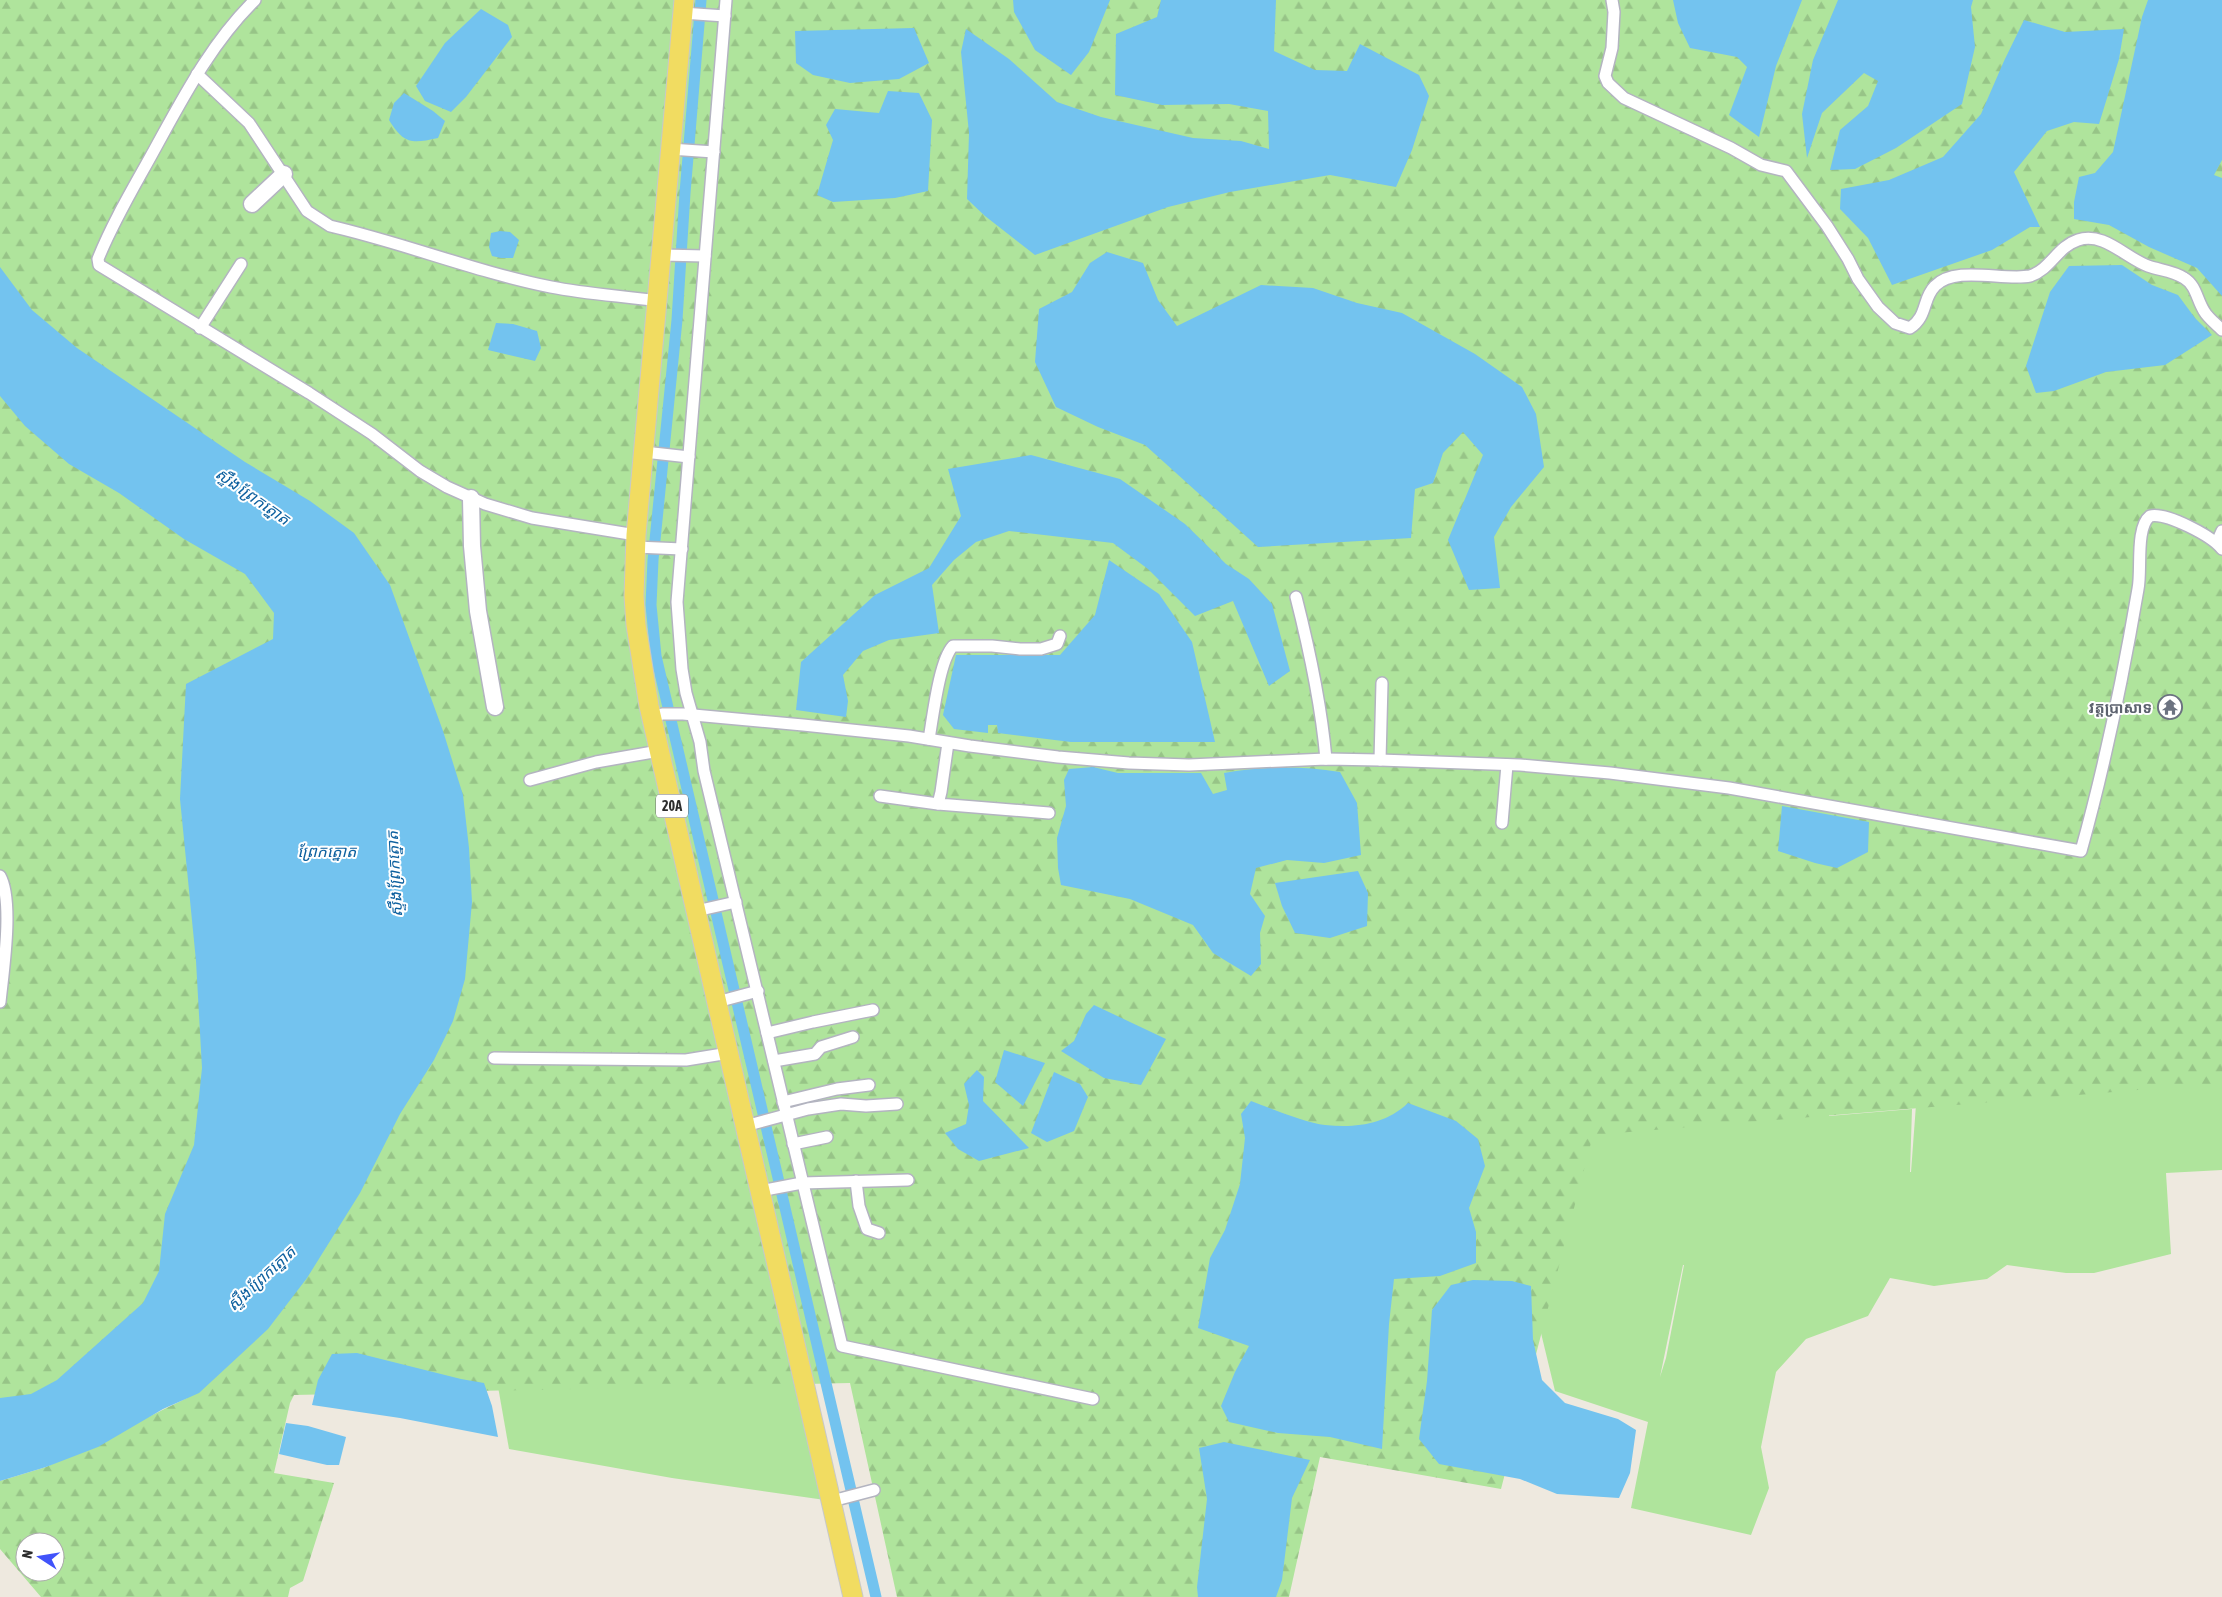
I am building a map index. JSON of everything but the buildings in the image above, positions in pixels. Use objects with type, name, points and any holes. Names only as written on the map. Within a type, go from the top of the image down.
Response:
[{"type":"main road","name":"20A","points":[[683,7],[679,150],[662,255],[650,452],[636,541],[636,626],[657,716],[659,751],[696,912],[724,1000],[729,1053],[752,1124],[838,1499],[853,1597]]},
{"type":"street","points":[[255,0],[242,13],[197,74],[125,203],[98,259],[98,265],[273,371],[372,434],[420,471],[471,498],[532,518],[682,550]]},
{"type":"street","points":[[726,0],[709,152],[705,256],[684,456],[682,550],[677,602],[678,632],[688,714],[700,742],[704,771],[736,902],[754,992],[774,1061],[783,1102],[782,1115],[792,1144],[798,1184],[842,1346],[1093,1399]]},
{"type":"street","points":[[1612,0],[1614,29],[1612,48],[1605,76],[1608,83],[1624,98],[1731,148],[1761,165],[1786,171],[1848,259],[1858,280],[1878,307],[1895,322],[1910,328],[1916,324],[1922,316],[1934,287],[1947,278],[1967,275],[2030,276],[2048,266],[2060,251],[2077,240],[2087,238],[2110,244],[2146,265],[2185,278],[2194,290],[2202,309],[2222,330]]},
{"type":"street","points":[[683,7],[725,16]]},
{"type":"street","points":[[197,74],[218,91],[249,123],[307,211],[330,226],[552,287],[658,301]]},
{"type":"street","points":[[679,150],[709,152]]},
{"type":"street","points":[[252,204],[284,174]]},
{"type":"street","points":[[662,255],[705,256]]},
{"type":"street","points":[[200,328],[241,264]]},
{"type":"street","points":[[650,452],[684,456]]},
{"type":"street","points":[[471,498],[472,546],[478,611],[495,708]]},
{"type":"street","points":[[657,716],[688,714],[929,739],[1058,757],[1155,764],[1189,765],[1326,759],[1380,760],[1506,765],[1610,773],[1729,788],[2080,851],[2101,773],[2135,606],[2141,565],[2143,525],[2150,516],[2161,515],[2206,535],[2219,545],[2222,531]]},
{"type":"street","points":[[1296,597],[1316,675],[1326,759]]},
{"type":"street","points":[[929,739],[947,652],[953,646],[1041,648],[1056,644],[1060,636]]},
{"type":"street","points":[[1380,760],[1382,683]]},
{"type":"street","points":[[938,804],[942,792],[948,743]]},
{"type":"street","points":[[530,780],[596,762],[659,751]]},
{"type":"street","points":[[1502,823],[1506,765]]},
{"type":"street","points":[[880,796],[938,804],[1049,813]]},
{"type":"street","points":[[0,876],[3,882],[6,904],[0,1002]]},
{"type":"street","points":[[696,912],[736,902]]},
{"type":"street","points":[[724,1000],[754,992]]},
{"type":"street","points":[[767,1033],[873,1010]]},
{"type":"street","points":[[774,1061],[815,1054],[821,1047],[853,1037]]},
{"type":"street","points":[[494,1058],[686,1060],[729,1053]]},
{"type":"street","points":[[783,1102],[837,1089],[869,1085]]},
{"type":"street","points":[[752,1124],[782,1115],[841,1104],[866,1106],[897,1104]]},
{"type":"street","points":[[792,1144],[827,1136]]},
{"type":"street","points":[[767,1190],[798,1184],[908,1180]]},
{"type":"street","points":[[856,1181],[858,1206],[867,1229],[879,1233]]},
{"type":"street","points":[[838,1499],[869,1491]]},
{"type":"green space","points":[[0,0],[2222,0],[2222,1083],[1593,1135],[1501,1489],[1320,1457],[1289,1597],[897,1597],[850,1383],[294,1395],[290,1403],[274,1473],[334,1483],[303,1581],[290,1588],[288,1597],[41,1597],[28,1582],[65,1582],[65,1532],[15,1532],[15,1567],[0,1549],[0,1481],[46,1467],[187,1398],[0,1402]]},
{"type":"green space","points":[[2222,1001],[2222,1170],[2166,1173],[2171,1254],[2094,1273],[2066,1273],[2007,1265],[1987,1279],[1934,1286],[1890,1278],[1868,1316],[1806,1339],[1776,1372],[1761,1447],[1769,1488],[1751,1535],[1631,1508],[1648,1422],[1555,1391],[1541,1333],[1538,1279],[1393,1019]],"holes":[[[1922,1024],[1911,1172],[1910,1172],[1912,1109],[1829,1116],[1827,1033]],[[1683,1265],[1666,1358],[1660,1377]]]},
{"type":"green space","points":[[795,1339],[832,1501],[672,1478],[509,1449],[497,1381]]},
{"type":"water","points":[[1013,0],[1110,0],[1089,52],[1071,75],[1035,50],[1014,12]]},
{"type":"water","points":[[1161,0],[1276,0],[1274,51],[1315,70],[1347,71],[1360,44],[1419,75],[1429,96],[1412,150],[1396,187],[1330,175],[1230,192],[1168,207],[1035,255],[985,216],[967,199],[969,133],[961,52],[966,29],[1009,59],[1057,102],[1101,117],[1193,138],[1241,141],[1269,149],[1268,111],[1229,104],[1162,105],[1115,95],[1116,34],[1157,17]]},
{"type":"water","points":[[1673,0],[1802,0],[1776,66],[1759,137],[1729,115],[1747,67],[1737,57],[1690,48],[1678,23]]},
{"type":"water","points":[[1838,0],[1973,0],[1971,7],[1975,47],[1962,104],[1896,148],[1855,169],[1830,170],[1840,130],[1868,106],[1878,81],[1864,73],[1822,113],[1807,158],[1802,114],[1813,60]]},
{"type":"water","points":[[2148,0],[2222,0],[2222,160],[2214,175],[2222,178],[2222,296],[2197,268],[2149,247],[2109,225],[2074,219],[2074,202],[2079,177],[2095,173],[2113,152],[2142,17]]},
{"type":"water","points":[[481,9],[508,25],[512,37],[466,97],[451,112],[425,101],[416,86],[445,43]]},
{"type":"water","points":[[2024,20],[2065,32],[2124,29],[2119,59],[2099,124],[2074,122],[2047,131],[2014,172],[2040,227],[2030,227],[1992,250],[1892,285],[1868,238],[1840,209],[1841,189],[1889,180],[1943,157],[1981,114]]},
{"type":"water","points":[[914,28],[929,63],[899,79],[850,83],[813,75],[796,63],[795,31]]},
{"type":"water","points":[[888,91],[919,93],[932,120],[928,191],[895,198],[833,202],[817,195],[833,140],[826,125],[835,109],[879,113]]},
{"type":"water","points":[[404,93],[445,121],[438,138],[421,141],[409,140],[399,134],[394,128],[389,120],[394,103]]},
{"type":"water","points":[[500,231],[510,232],[519,240],[513,258],[492,256],[489,247],[491,233]]},
{"type":"water","points":[[1107,252],[1143,263],[1158,300],[1177,326],[1261,285],[1313,288],[1357,303],[1402,313],[1475,354],[1522,387],[1536,414],[1544,467],[1511,507],[1494,537],[1500,588],[1469,590],[1448,540],[1483,455],[1463,432],[1443,453],[1433,483],[1415,489],[1411,538],[1258,547],[1145,445],[1098,427],[1056,407],[1035,362],[1039,309],[1072,292],[1090,263]]},
{"type":"water","points":[[2122,265],[2152,285],[2178,295],[2195,318],[2212,335],[2165,365],[2106,372],[2054,391],[2036,393],[2026,366],[2050,292],[2069,266]]},
{"type":"water","name":"ព្រែកត្នោត","points":[[0,267],[32,310],[77,348],[245,462],[310,501],[354,533],[390,585],[443,731],[463,795],[469,848],[472,902],[465,979],[453,1021],[434,1060],[400,1114],[360,1193],[307,1278],[268,1329],[199,1393],[163,1409],[98,1447],[46,1467],[0,1481],[0,1398],[31,1394],[57,1380],[143,1303],[159,1271],[165,1214],[194,1145],[202,1068],[196,961],[180,799],[186,684],[273,639],[274,613],[245,574],[184,539],[119,493],[69,464],[25,426],[0,396]]},
{"type":"water","points":[[496,323],[513,324],[537,331],[541,348],[535,361],[488,350]]},
{"type":"water","points":[[1031,455],[1120,479],[1185,524],[1226,564],[1249,579],[1272,604],[1290,671],[1269,686],[1233,601],[1195,616],[1148,569],[1113,543],[1009,531],[976,542],[954,560],[932,585],[939,633],[889,640],[863,651],[843,675],[848,701],[846,717],[796,710],[801,662],[875,595],[929,568],[961,516],[948,469]]},
{"type":"water","points":[[1109,560],[1159,594],[1192,642],[1215,742],[1071,742],[998,733],[997,725],[988,725],[988,733],[954,729],[943,715],[956,655],[1060,655],[1095,615]]},
{"type":"water","points":[[1093,767],[1118,773],[1201,773],[1213,794],[1227,790],[1224,773],[1282,768],[1340,772],[1357,803],[1361,855],[1324,863],[1287,860],[1256,868],[1250,894],[1265,916],[1260,933],[1261,964],[1251,976],[1213,953],[1193,925],[1130,899],[1061,885],[1058,868],[1057,838],[1066,806],[1064,780],[1069,769]]},
{"type":"water","points":[[1782,806],[1869,822],[1868,852],[1837,868],[1778,851]]},
{"type":"water","points":[[1358,871],[1368,893],[1367,926],[1330,938],[1295,933],[1282,906],[1275,883]]},
{"type":"water","points":[[1094,1005],[1166,1039],[1141,1085],[1104,1078],[1061,1051],[1074,1041],[1086,1014]]},
{"type":"water","points":[[1004,1050],[1045,1063],[1023,1106],[995,1082]]},
{"type":"water","points":[[977,1070],[984,1077],[983,1101],[1029,1148],[979,1161],[958,1149],[945,1133],[966,1124],[969,1105],[964,1084]]},
{"type":"water","points":[[1054,1072],[1080,1084],[1088,1097],[1074,1131],[1047,1142],[1031,1133]]},
{"type":"water","points":[[1251,1101],[1308,1121],[1336,1126],[1358,1125],[1380,1120],[1390,1116],[1408,1103],[1456,1121],[1478,1139],[1485,1166],[1469,1208],[1476,1232],[1476,1263],[1440,1276],[1394,1279],[1389,1324],[1382,1449],[1330,1437],[1278,1433],[1229,1422],[1221,1406],[1235,1372],[1249,1346],[1198,1328],[1210,1258],[1225,1230],[1240,1184],[1245,1138],[1241,1114]]},
{"type":"water","points":[[1473,1280],[1512,1281],[1531,1286],[1533,1340],[1542,1380],[1565,1403],[1618,1419],[1636,1430],[1630,1473],[1619,1498],[1557,1494],[1520,1479],[1439,1464],[1419,1439],[1427,1381],[1432,1310],[1451,1285]]},
{"type":"water","points":[[357,1353],[484,1383],[492,1406],[498,1437],[400,1418],[312,1405],[318,1380],[332,1354]]},
{"type":"water","points":[[286,1423],[308,1426],[346,1437],[339,1465],[327,1465],[279,1454]]},
{"type":"water","points":[[1224,1442],[1310,1460],[1292,1498],[1282,1580],[1276,1597],[1198,1597],[1197,1587],[1207,1499],[1199,1448]]},
{"type":"waterway","points":[[701,0],[685,193],[677,320],[653,560],[651,605],[656,656],[876,1597]]},
{"type":"place","name":"វត្តប្រាសាទ","points":[[2170,707]]},
{"type":"water label","name":"ស្ទឹង ព្រែកត្នោត","points":[[253,496]]},
{"type":"water label","name":"ស្ទឹង ព្រែកត្នោត","points":[[394,874]]},
{"type":"water label","name":"ស្ទឹង ព្រែកត្នោត","points":[[261,1278]]}]
